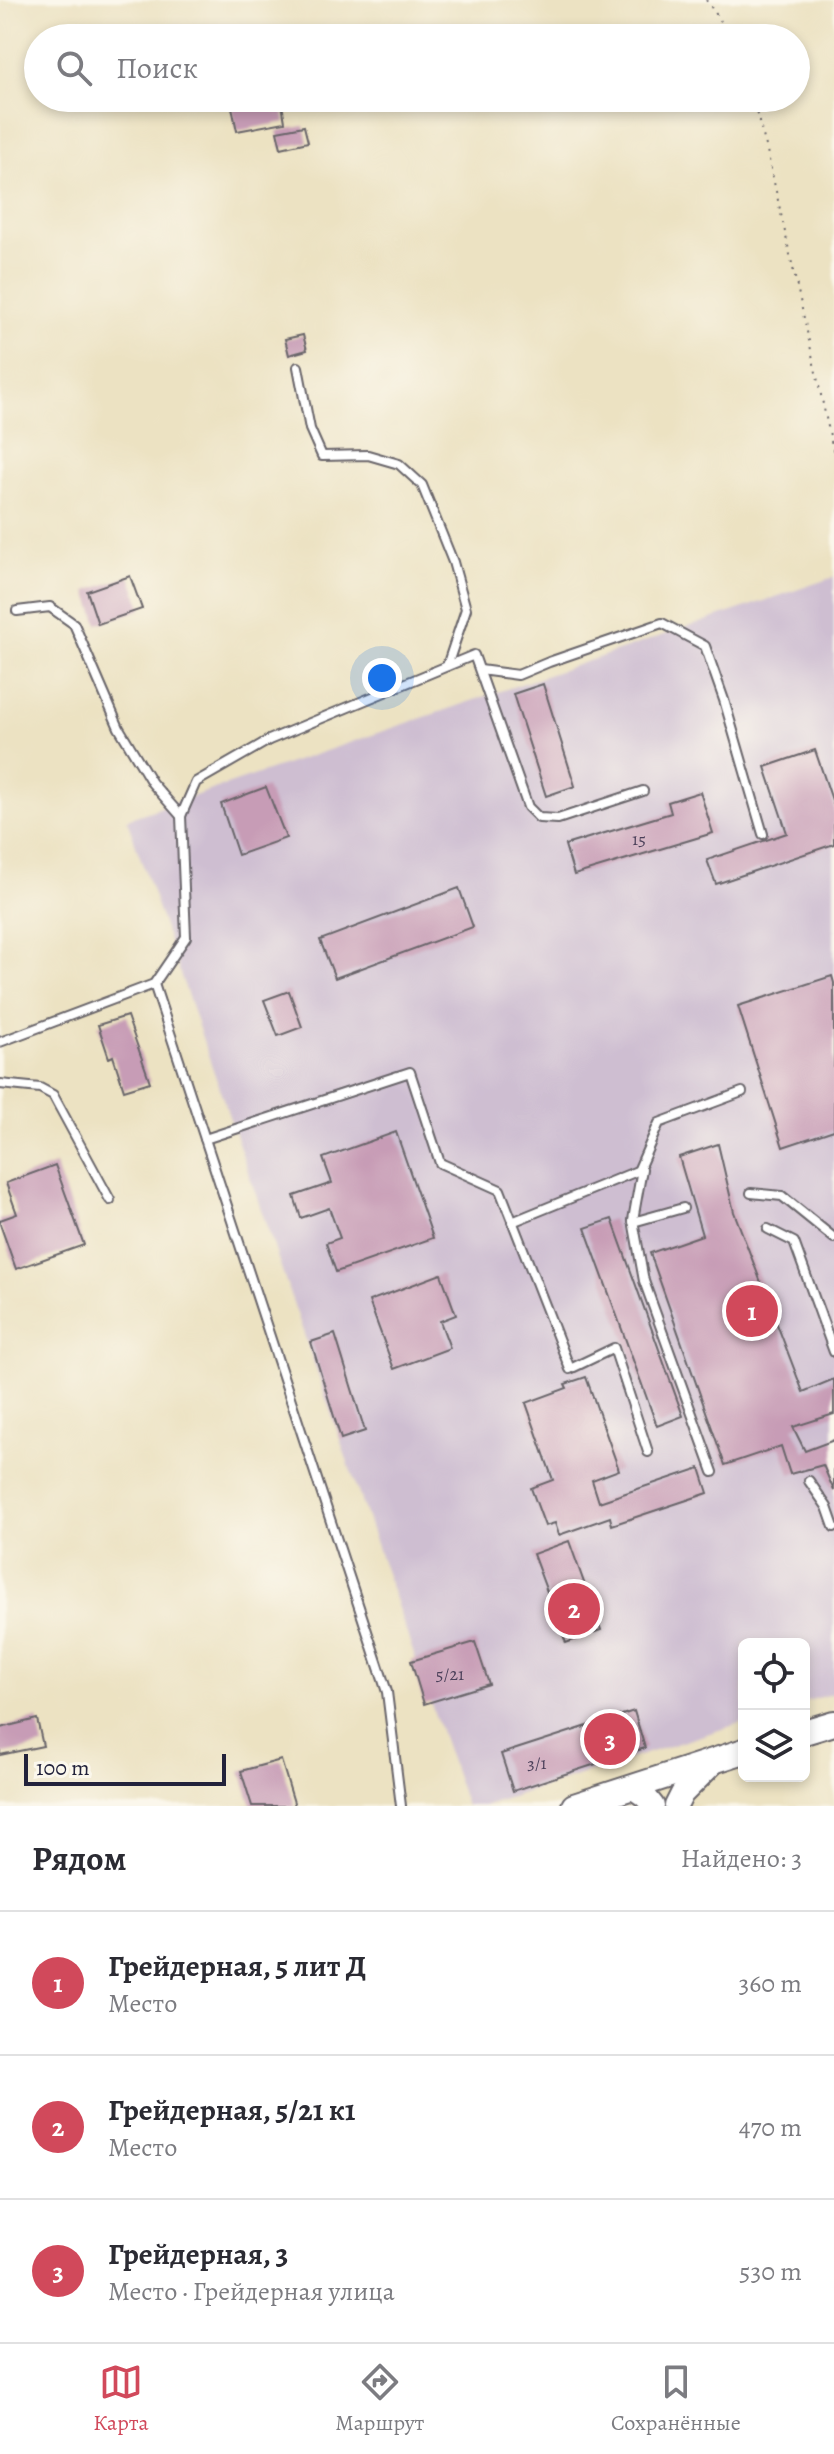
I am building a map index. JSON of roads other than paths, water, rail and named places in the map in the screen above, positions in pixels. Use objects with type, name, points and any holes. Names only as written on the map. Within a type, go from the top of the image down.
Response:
[{"type":"main road","points":[[810,1730],[834,1723]]},
{"type":"main road","points":[[574,1806],[738,1753]]},
{"type":"street","points":[[676,1806],[682,1794],[716,1760]]},
{"type":"street","points":[[632,1787],[653,1806]]},
{"type":"lane","points":[[298,367],[310,429],[322,456],[368,455],[399,464],[422,485],[453,562],[466,609],[447,666]]},
{"type":"lane","points":[[17,611],[50,607],[74,624],[119,728],[152,783],[181,816]]},
{"type":"lane","points":[[480,670],[518,675],[662,623],[705,646],[763,834]]},
{"type":"lane","points":[[0,1042],[154,984],[186,937],[181,816],[196,782],[269,740],[474,655],[528,807],[539,818],[558,819],[643,791]]},
{"type":"lane","points":[[154,984],[387,1692],[401,1806]]},
{"type":"lane","points":[[205,1139],[410,1072],[440,1163],[500,1190],[570,1369],[614,1348],[648,1452]]},
{"type":"lane","points":[[0,1084],[40,1088],[53,1095],[110,1200]]},
{"type":"lane","points":[[638,1171],[659,1123],[742,1092]]},
{"type":"lane","points":[[512,1222],[642,1169],[633,1222],[644,1281],[713,1472]]},
{"type":"lane","points":[[751,1193],[782,1196],[834,1238]]},
{"type":"lane","points":[[633,1222],[683,1208]]},
{"type":"lane","points":[[768,1229],[794,1242],[834,1352]]},
{"type":"lane","points":[[809,1481],[827,1507],[834,1527]]},
{"type":"place","name":"Грейдерная, 5 лит Д","points":[[752,1311]]},
{"type":"place","name":"Грейдерная, 5/21 к1","points":[[574,1609]]},
{"type":"place","name":"Грейдерная, 3","points":[[610,1739]]}]
